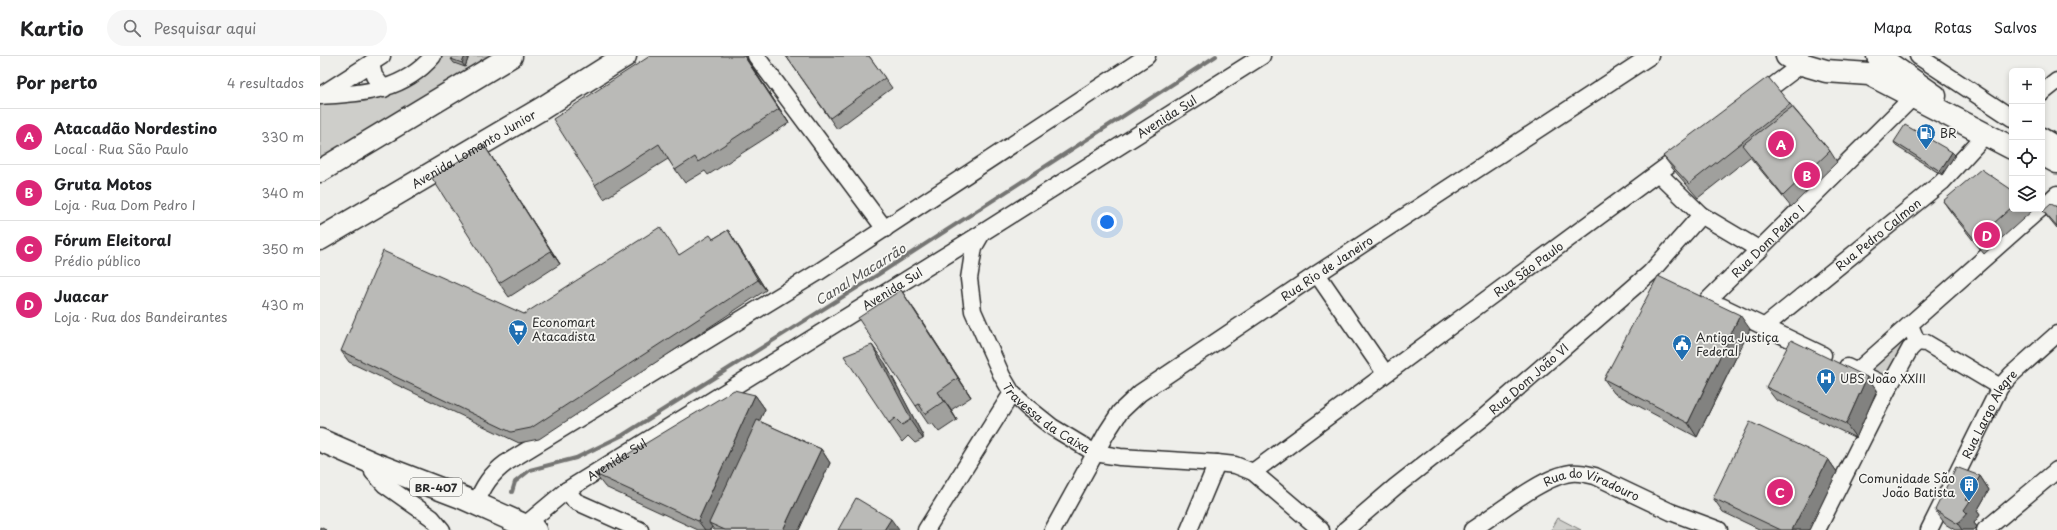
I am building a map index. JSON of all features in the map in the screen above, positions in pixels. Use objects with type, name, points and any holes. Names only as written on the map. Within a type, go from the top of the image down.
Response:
[{"type":"main road","points":[[320,171],[511,56]]},
{"type":"main road","name":"Avenida Lomanto Junior","points":[[320,239],[541,109],[625,56]]},
{"type":"main road","points":[[1794,60],[1826,71],[1874,65],[2009,137]]},
{"type":"main road","points":[[1874,65],[1913,97],[2009,147]]},
{"type":"main road","points":[[2045,156],[2057,162]]},
{"type":"main road","points":[[2045,164],[2057,170]]},
{"type":"main road","name":"BR-407","points":[[320,440],[517,522]]},
{"type":"street","points":[[320,96],[384,89],[398,83],[417,71],[433,56]]},
{"type":"street","points":[[756,56],[885,229]]},
{"type":"street","points":[[476,504],[484,486],[496,470],[506,462],[885,229],[1147,56]]},
{"type":"street","name":"Avenida Sul","points":[[517,522],[982,233],[1262,56]]},
{"type":"street","name":"Rua Rio de Janeiro","points":[[1053,530],[1095,453],[1120,412],[1140,393],[1317,274],[1650,56]]},
{"type":"street","points":[[1918,56],[2009,115]]},
{"type":"street","points":[[376,59],[374,76],[384,89]]},
{"type":"street","points":[[320,96],[376,59]]},
{"type":"street","points":[[1746,107],[1794,60]]},
{"type":"street","points":[[2045,91],[2057,82]]},
{"type":"street","name":"Rua Dom Pedro I","points":[[1764,327],[1702,297],[1760,250],[1913,97]]},
{"type":"street","name":"Rua Pedro Calmon","points":[[1764,327],[1942,182],[1985,135]]},
{"type":"street","points":[[2045,138],[2057,146]]},
{"type":"street","name":"Rua São Paulo","points":[[1253,472],[1659,174],[1696,145]]},
{"type":"street","points":[[1659,174],[1701,216],[1760,250]]},
{"type":"street","points":[[2045,204],[2057,194]]},
{"type":"street","points":[[1856,372],[2037,212]]},
{"type":"street","name":"Rua Dom João VI","points":[[1345,530],[1395,487],[1483,418],[1656,276],[1701,216]]},
{"type":"street","name":"Travessa da Caixa","points":[[982,233],[974,247],[969,279],[973,311],[990,354],[1012,393],[1027,407],[1052,427],[1095,453],[1120,457],[1235,465],[1253,472],[1321,530]]},
{"type":"street","points":[[1317,274],[1385,374]]},
{"type":"street","points":[[1910,325],[1917,342]]},
{"type":"street","points":[[1764,327],[1889,387]]},
{"type":"street","name":"Rua Largo Alegre","points":[[1929,530],[2000,387],[2012,374],[2057,334]]},
{"type":"street","points":[[1917,342],[1926,343],[2000,387]]},
{"type":"street","points":[[1817,530],[1889,387],[1910,349],[1917,342]]},
{"type":"street","points":[[926,530],[1012,393]]},
{"type":"street","points":[[1189,530],[1217,463]]},
{"type":"street","points":[[375,464],[373,472],[385,485],[432,518],[442,530]]},
{"type":"street","points":[[1985,530],[2057,470]]},
{"type":"street","name":"Rua do Viradouro","points":[[1472,530],[1554,478],[1577,473],[1595,476],[1671,512],[1719,530]]},
{"type":"street","points":[[567,490],[575,501],[640,530]]},
{"type":"shaded area","points":[[440,56],[513,56],[320,167],[320,104],[373,95]]},
{"type":"shaded area","points":[[1907,334],[1910,338],[1888,380],[1868,369]]},
{"type":"shaded area","points":[[1558,518],[1581,530],[1551,530]]},
{"type":"building","points":[[452,56],[465,56],[462,63],[451,59]]},
{"type":"building","points":[[650,56],[744,56],[779,109],[698,162],[695,157],[675,170],[659,144],[595,185],[553,119]]},
{"type":"building","points":[[786,56],[869,56],[885,78],[830,118]]},
{"type":"building","points":[[1768,77],[1790,104],[1689,184],[1663,156]]},
{"type":"building","points":[[1792,107],[1830,151],[1783,196],[1742,145]]},
{"type":"building","points":[[1905,125],[1952,152],[1940,171],[1894,142]]},
{"type":"building","points":[[484,145],[551,251],[499,283],[432,178]]},
{"type":"building","points":[[1981,169],[2009,188],[2009,210],[1975,240],[1943,201]]},
{"type":"building","points":[[2051,204],[2057,207],[2057,227],[2044,212]]},
{"type":"building","name":"Economart Atacadista","points":[[660,227],[679,255],[710,235],[713,239],[728,230],[758,280],[531,428],[511,432],[341,351],[383,251],[524,314]]},
{"type":"building","name":"Antiga Justiça Federal","points":[[1658,276],[1740,315],[1688,423],[1604,379]]},
{"type":"building","points":[[901,290],[958,378],[938,392],[944,401],[925,414],[919,404],[916,406],[858,318]]},
{"type":"building","name":"UBS João XXIII","points":[[1791,340],[1867,377],[1846,424],[1766,387]]},
{"type":"building","points":[[872,345],[910,417],[910,420],[902,425],[895,418],[889,423],[844,356]]},
{"type":"building","points":[[734,390],[755,395],[698,521],[595,474]]},
{"type":"building","points":[[757,420],[821,449],[783,530],[725,530],[709,523]]},
{"type":"building","points":[[1750,422],[1828,459],[1792,530],[1781,530],[1713,498]]},
{"type":"building","points":[[1956,467],[1980,476],[1966,500],[1970,501],[1964,510],[1967,513],[1958,524],[1935,510]]},
{"type":"building","points":[[856,498],[891,519],[884,530],[838,530]]},
{"type":"waterway","name":"Canal Macarrão","points":[[512,492],[515,482],[530,470],[576,458],[623,435],[879,274],[1216,56]]},
{"type":"place","name":"Atacadão Nordestino","points":[[1781,144]]},
{"type":"place","name":"BR","points":[[1926,150]]},
{"type":"place","name":"Gruta Motos","points":[[1807,175]]},
{"type":"place","name":"Juacar","points":[[1987,235]]},
{"type":"place","name":"Economart Atacadista","points":[[518,346]]},
{"type":"place","name":"Antiga Justiça Federal","points":[[1682,361]]},
{"type":"place","name":"UBS João XXIII","points":[[1826,395]]},
{"type":"place","name":"Fórum Eleitoral","points":[[1780,492]]},
{"type":"place","name":"Comunidade São João Batista","points":[[1969,502]]}]
